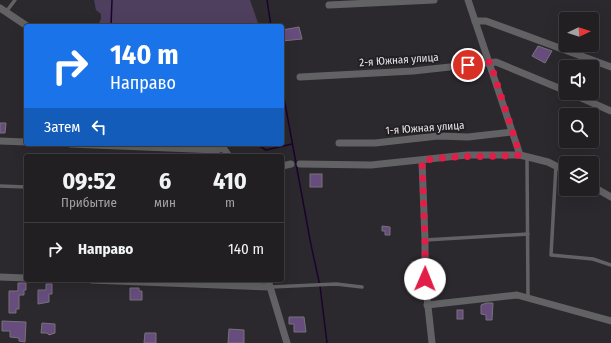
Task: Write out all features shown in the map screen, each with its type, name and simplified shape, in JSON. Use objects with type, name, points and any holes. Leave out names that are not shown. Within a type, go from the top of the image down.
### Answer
[{"type":"street","points":[[329,5],[434,0]]},
{"type":"street","points":[[468,0],[490,62],[512,132],[524,156]]},
{"type":"street","points":[[3,10],[24,24]]},
{"type":"street","points":[[475,21],[486,21],[611,67]]},
{"type":"street","name":"2-я Южная улица","points":[[300,77],[413,71],[496,62],[559,88]]},
{"type":"street","points":[[586,100],[611,111]]},
{"type":"street","name":"1-я Южная улица","points":[[339,143],[375,143],[438,136],[468,137],[512,132]]},
{"type":"street","points":[[0,141],[24,142]]},
{"type":"street","points":[[119,146],[217,150],[220,146],[226,154]]},
{"type":"street","points":[[300,164],[371,165],[422,161],[438,157],[467,155],[524,156],[559,167]]},
{"type":"street","points":[[422,161],[427,305],[432,343]]},
{"type":"street","points":[[284,166],[291,164]]},
{"type":"street","points":[[599,190],[611,197]]},
{"type":"street","points":[[0,276],[24,278]]},
{"type":"street","points":[[210,282],[269,283],[287,343]]},
{"type":"street","points":[[427,305],[517,295],[611,322]]},
{"type":"lane","points":[[3,10],[15,0]]},
{"type":"lane","points":[[524,156],[528,234],[528,297]]},
{"type":"lane","points":[[556,165],[551,254],[593,259],[611,265]]},
{"type":"lane","points":[[0,186],[24,187]]},
{"type":"lane","points":[[425,240],[528,234]]},
{"type":"lane","points":[[269,283],[336,284],[362,287]]},
{"type":"shaded area","points":[[94,0],[250,0],[258,24],[98,24],[101,19],[101,14],[96,10]]},
{"type":"building","points":[[299,27],[302,39],[284,41],[284,30]]},
{"type":"building","points":[[538,46],[552,51],[545,63],[532,56]]},
{"type":"building","points":[[0,123],[6,123],[5,133],[0,133]]},
{"type":"building","points":[[310,174],[322,174],[322,187],[310,187]]},
{"type":"building","points":[[382,226],[390,227],[390,235],[385,235],[385,231],[382,231]]},
{"type":"building","points":[[412,262],[420,262],[420,269],[412,269]]},
{"type":"building","points":[[432,270],[442,270],[442,276],[432,279]]},
{"type":"building","points":[[18,283],[26,283],[26,290],[24,290],[24,295],[19,295],[19,309],[16,309],[16,313],[9,313],[9,291],[18,291]]},
{"type":"building","points":[[46,284],[52,284],[52,294],[49,294],[49,302],[38,304],[38,290],[46,290]]},
{"type":"building","points":[[130,288],[139,288],[139,291],[142,291],[142,300],[130,300]]},
{"type":"building","points":[[493,303],[492,320],[486,320],[486,315],[481,314],[481,305]]},
{"type":"building","points":[[457,310],[463,310],[463,319],[457,319]]},
{"type":"building","points":[[289,317],[304,317],[306,332],[294,332],[294,324],[289,324]]},
{"type":"building","points":[[2,321],[26,322],[25,342],[19,341],[19,338],[10,337],[10,331],[2,331]]},
{"type":"building","points":[[42,323],[55,324],[55,333],[49,335],[47,333],[41,333]]},
{"type":"building","points":[[229,329],[244,330],[244,343],[228,343]]},
{"type":"building","points":[[145,333],[156,333],[156,343],[144,343]]},
{"type":"waterway","points":[[111,24],[112,0]]},
{"type":"waterway","points":[[267,0],[271,24]]},
{"type":"waterway","points":[[284,98],[320,286],[327,343]]},
{"type":"waterway","points":[[284,146],[292,144]]},
{"type":"waterway","points":[[259,146],[266,150],[283,146]]},
{"type":"route","points":[[425,279],[422,161],[438,157],[467,155],[520,155],[490,62],[468,65]]}]
